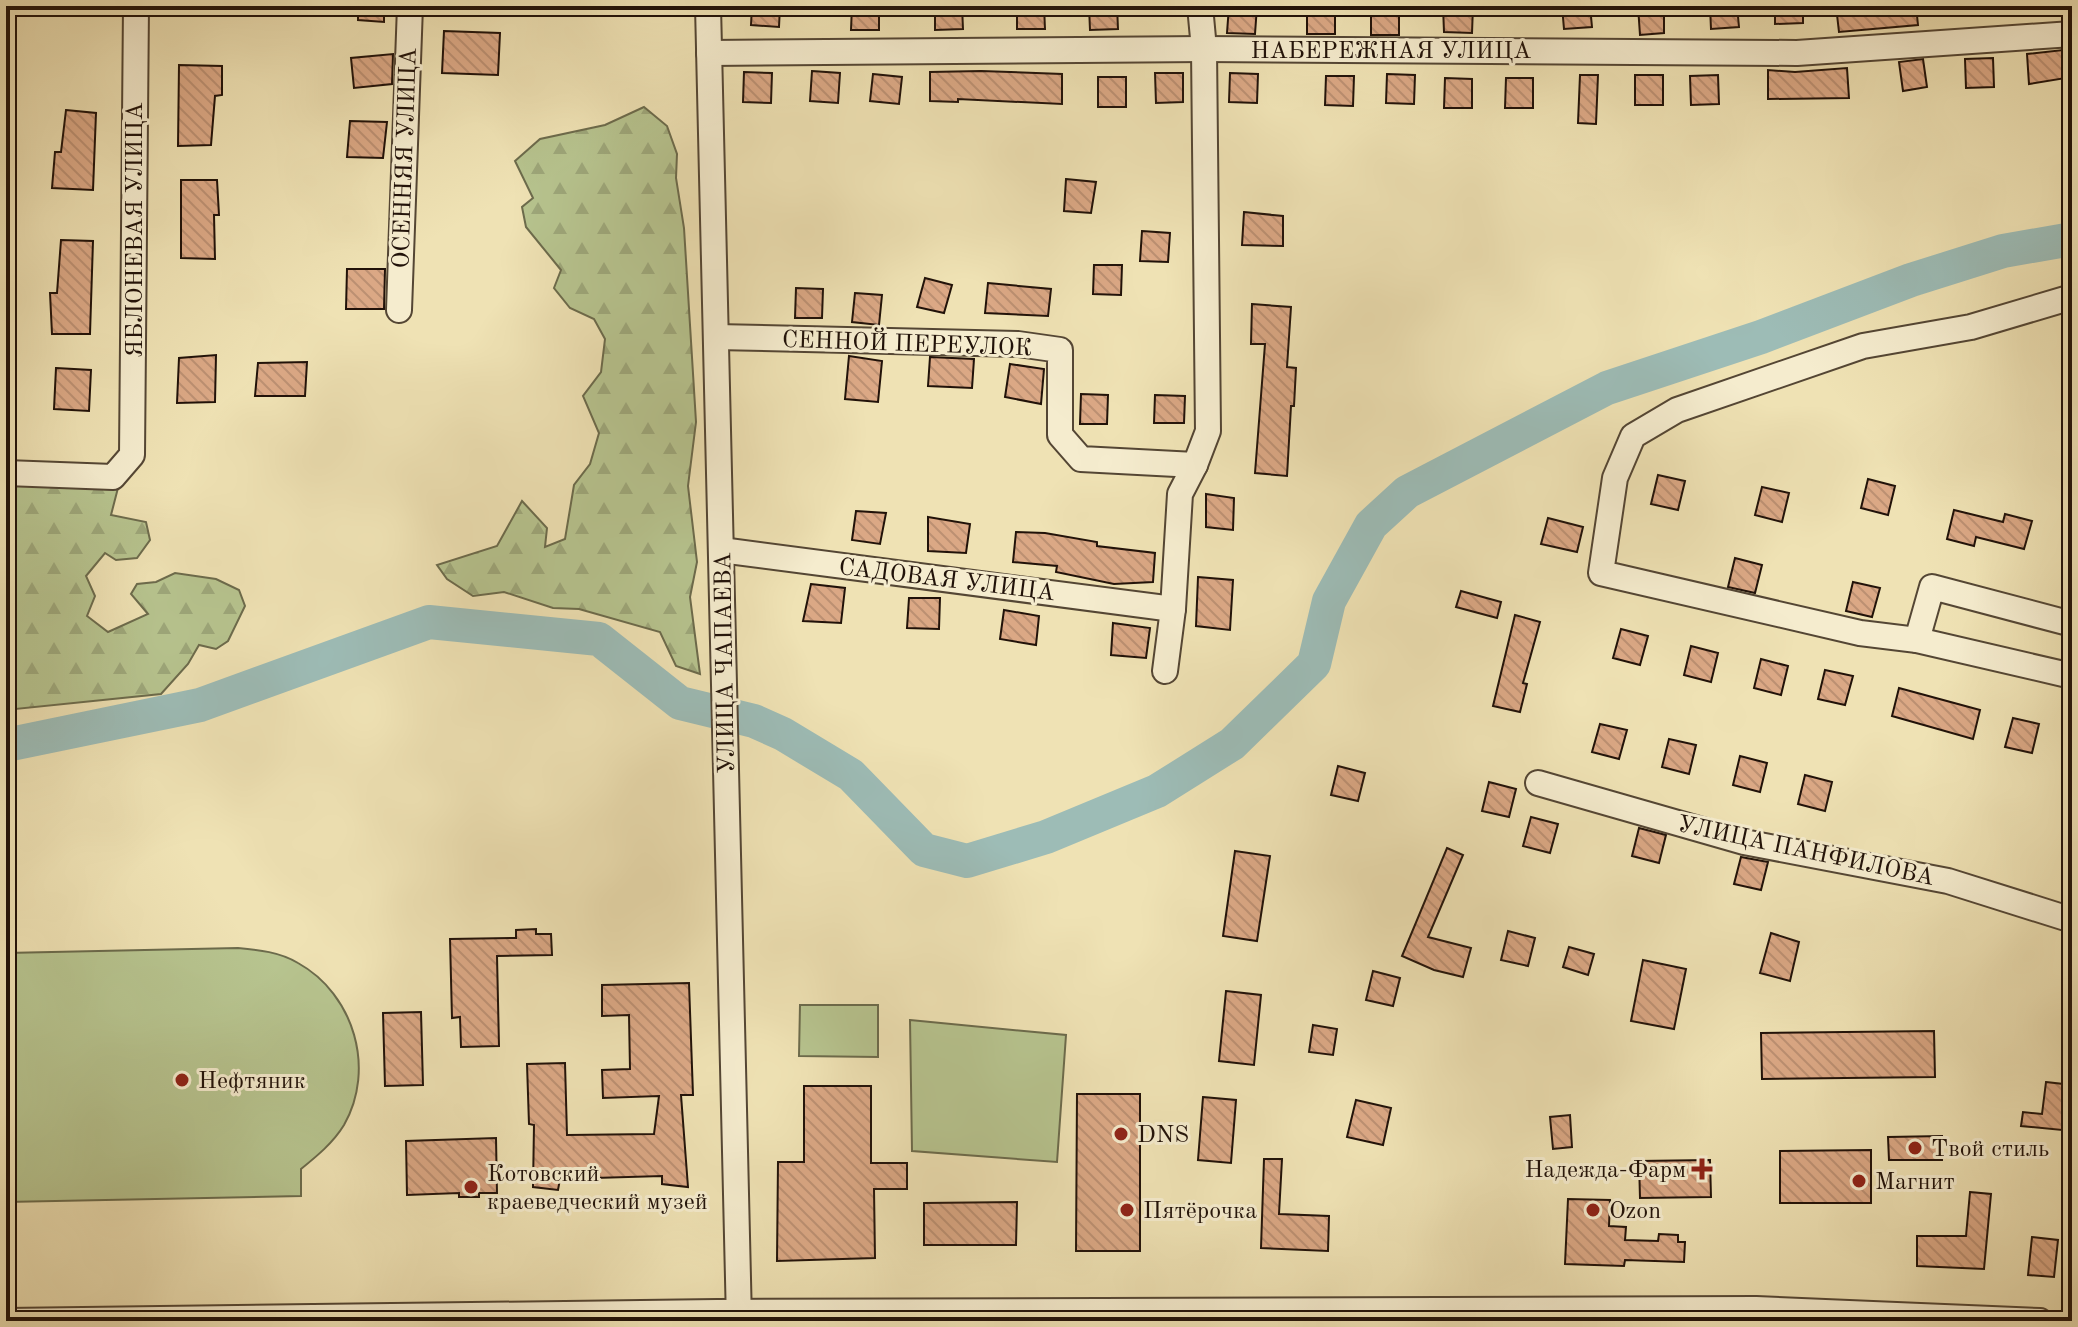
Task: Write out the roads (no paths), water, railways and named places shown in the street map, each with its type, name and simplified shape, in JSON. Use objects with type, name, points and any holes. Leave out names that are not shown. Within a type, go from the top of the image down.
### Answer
[{"type":"street","name":"ЯБЛОНЕВАЯ УЛИЦА","points":[[6,473],[113,477],[132,455],[136,6]]},
{"type":"street","name":"ОСЕННЯЯ УЛИЦА","points":[[399,310],[410,6]]},
{"type":"street","name":"УЛИЦА ЧАПАЕВА","points":[[708,6],[739,1316]]},
{"type":"street","points":[[1165,671],[1173,609],[1180,494],[1208,431],[1204,49],[1200,6]]},
{"type":"street","name":"НАБЕРЕЖНАЯ УЛИЦА","points":[[709,53],[1204,49],[1797,53],[2072,34]]},
{"type":"street","points":[[2072,297],[1971,327],[1863,346],[1666,416],[1633,436],[1615,478],[1601,573],[1860,633],[1917,640],[2072,676]]},
{"type":"street","name":"СЕННОЙ ПЕРЕУЛОК","points":[[716,337],[1018,344],[1060,350],[1060,435],[1081,459],[1195,465]]},
{"type":"street","name":"САДОВАЯ УЛИЦА","points":[[721,550],[1173,609]]},
{"type":"street","points":[[1917,640],[1932,587],[2072,624]]},
{"type":"street","name":"УЛИЦА ПАНФИЛОВА","points":[[1538,783],[1744,842],[1948,881],[2072,920]]},
{"type":"street","points":[[6,1321],[1756,1309],[2040,1321]]},
{"type":"waterway","points":[[6,745],[200,705],[429,622],[599,639],[680,703],[754,721],[783,734],[851,775],[924,850],[967,861],[1046,837],[1157,791],[1232,744],[1314,664],[1329,601],[1371,525],[1407,492],[1607,388],[1761,337],[1911,280],[2003,251],[2072,239]]},
{"type":"place","name":"Нефтяник","points":[[182,1080]]},
{"type":"place","name":"DNS","points":[[1121,1134]]},
{"type":"place","name":"Твой стиль","points":[[1915,1148]]},
{"type":"place","name":"Надежда-Фарм","points":[[1702,1169]]},
{"type":"place","name":"Магнит","points":[[1859,1181]]},
{"type":"place","name":"Котовский краеведческий музей","points":[[471,1187]]},
{"type":"place","name":"Пятёрочка","points":[[1127,1210]]},
{"type":"place","name":"Ozon","points":[[1593,1210]]}]
